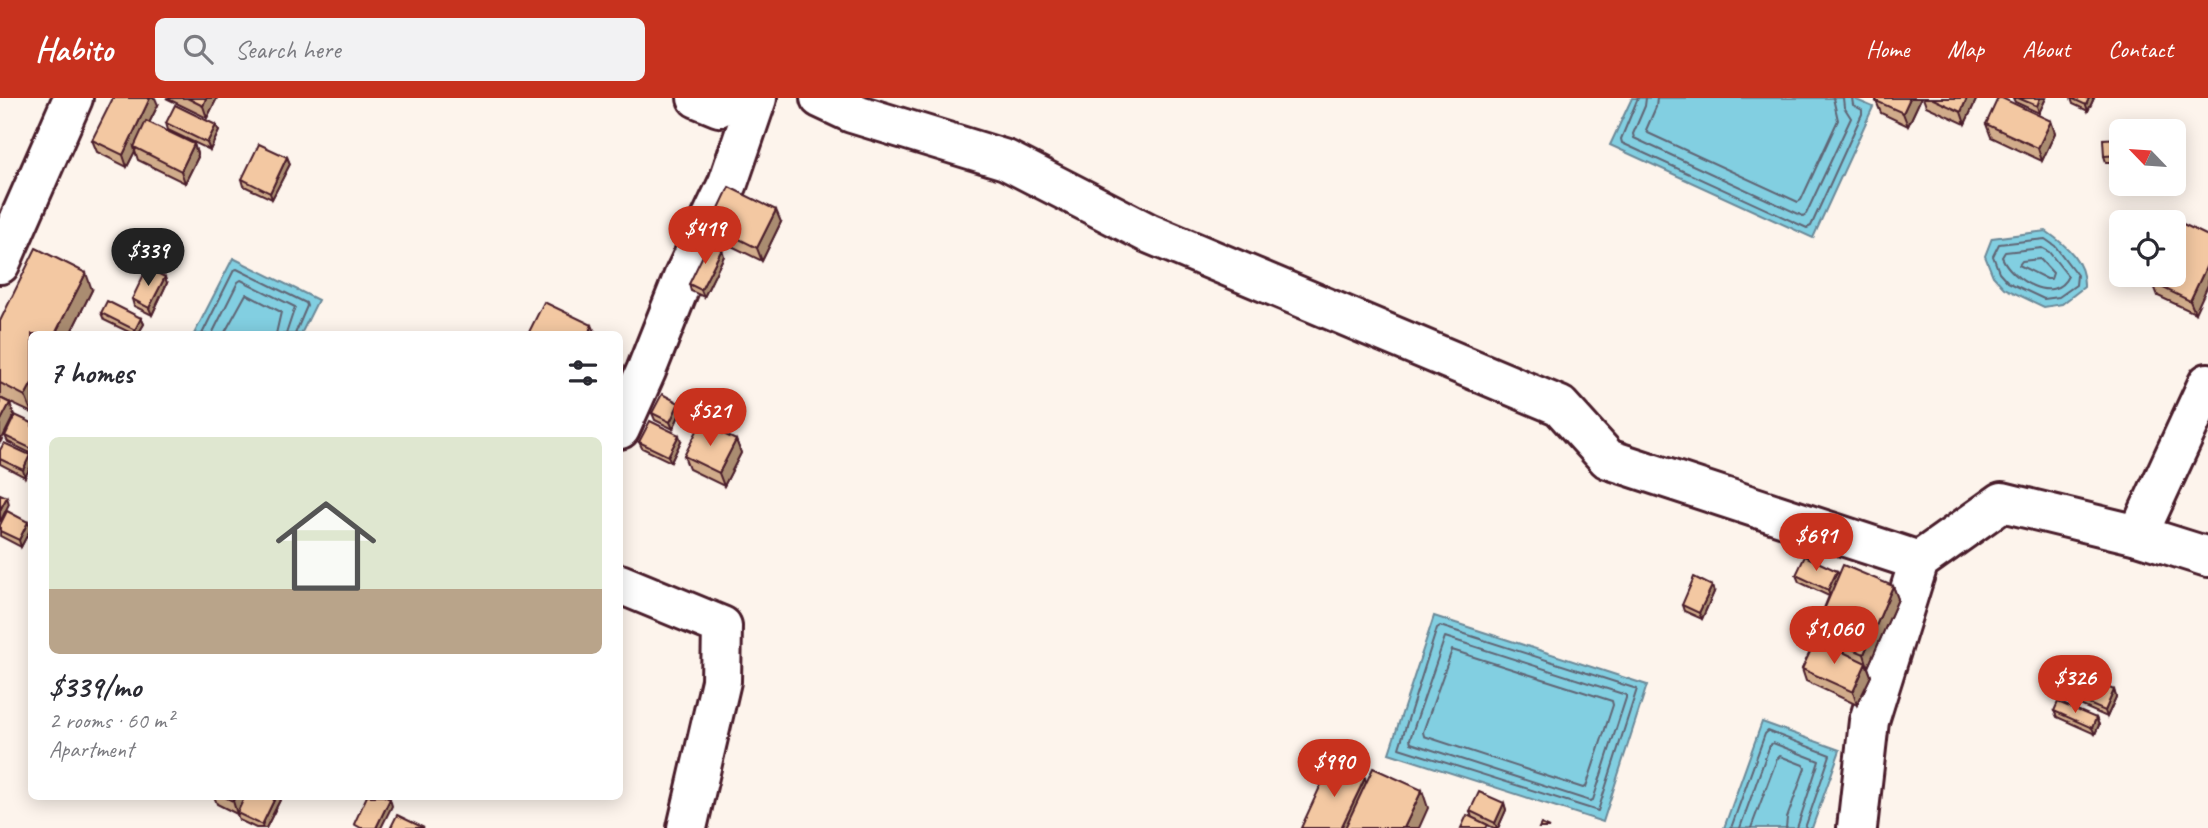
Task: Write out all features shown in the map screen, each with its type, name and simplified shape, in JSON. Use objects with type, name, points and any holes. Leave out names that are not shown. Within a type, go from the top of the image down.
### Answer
[{"type":"street","points":[[0,264],[73,98]]},
{"type":"street","points":[[696,98],[719,107],[732,98]]},
{"type":"street","points":[[623,422],[683,278],[728,183],[757,98]]},
{"type":"street","points":[[820,98],[852,113],[1006,160],[1149,233],[1560,406],[1608,459],[1919,561]]},
{"type":"street","points":[[2138,535],[2208,383]]},
{"type":"street","points":[[1857,828],[1869,721],[1919,561],[2002,502],[2138,535],[2208,557]]},
{"type":"street","points":[[623,585],[722,626],[721,681],[687,828]]},
{"type":"water","points":[[1632,98],[1852,98],[1873,107],[1813,238],[1610,145]]},
{"type":"water","points":[[2046,231],[2061,242],[2078,262],[2084,278],[2084,287],[2062,304],[2044,307],[2004,288],[1993,276],[1985,256],[1992,238]]},
{"type":"water","points":[[233,258],[318,300],[302,331],[196,331]]},
{"type":"water","points":[[1434,616],[1647,685],[1603,822],[1389,753]]},
{"type":"water","points":[[1762,722],[1840,750],[1812,828],[1724,828]]},
{"type":"building","points":[[113,98],[150,98],[123,155],[92,140]]},
{"type":"building","points":[[187,98],[206,98],[203,106]]},
{"type":"building","points":[[1877,98],[1910,98],[1903,113],[1876,101]]},
{"type":"building","points":[[1931,98],[1967,98],[1961,112]]},
{"type":"building","points":[[1998,98],[2051,121],[2038,148],[1986,124]]},
{"type":"building","points":[[2018,98],[2040,98],[2037,106]]},
{"type":"building","points":[[2071,98],[2089,98],[2086,105]]},
{"type":"building","points":[[175,105],[216,125],[207,143],[166,123]]},
{"type":"building","points":[[146,121],[194,144],[181,171],[134,147]]},
{"type":"building","points":[[2103,139],[2109,139],[2109,156],[2104,156]]},
{"type":"building","points":[[259,144],[287,157],[270,193],[242,179]]},
{"type":"building","points":[[729,187],[776,210],[757,248],[711,225]]},
{"type":"building","points":[[2186,225],[2208,236],[2208,263],[2190,301],[2161,287],[2186,287]]},
{"type":"building","points":[[709,243],[722,249],[701,290],[689,284]]},
{"type":"building","points":[[36,248],[86,273],[57,331],[28,331],[28,390],[25,396],[0,383],[0,321]]},
{"type":"building","points":[[147,268],[165,277],[149,308],[132,299]]},
{"type":"building","points":[[107,301],[141,318],[135,330],[101,313]]},
{"type":"building","points":[[544,302],[592,325],[589,331],[530,331]]},
{"type":"building","points":[[662,394],[679,403],[670,422],[652,413]]},
{"type":"building","points":[[0,398],[10,403],[0,422]]},
{"type":"building","points":[[15,415],[28,421],[28,447],[5,436]]},
{"type":"building","points":[[650,421],[679,435],[668,456],[639,442]]},
{"type":"building","points":[[701,423],[736,440],[719,473],[684,456]]},
{"type":"building","points":[[4,443],[28,454],[23,470],[0,459],[0,450]]},
{"type":"building","points":[[0,494],[7,497],[0,510]]},
{"type":"building","points":[[7,511],[28,522],[19,540],[0,531]]},
{"type":"building","points":[[1805,556],[1837,571],[1828,590],[1796,575]]},
{"type":"building","points":[[1843,565],[1893,586],[1864,654],[1814,633]]},
{"type":"building","points":[[1694,577],[1712,586],[1699,613],[1682,605]]},
{"type":"building","points":[[1816,639],[1866,663],[1853,692],[1802,669]]},
{"type":"building","points":[[2070,671],[2114,690],[2105,711],[2061,692]]},
{"type":"building","points":[[2058,702],[2096,718],[2092,728],[2054,711]]},
{"type":"building","points":[[1331,763],[1365,778],[1341,828],[1301,828]]},
{"type":"building","points":[[1373,768],[1422,790],[1404,828],[1345,828]]},
{"type":"building","points":[[1479,792],[1504,803],[1495,823],[1470,811]]},
{"type":"building","points":[[243,800],[274,800],[262,825],[237,813]]},
{"type":"building","points":[[365,800],[390,800],[376,828],[361,828],[354,824]]},
{"type":"building","points":[[397,815],[424,828],[392,828]]},
{"type":"building","points":[[1467,815],[1488,825],[1486,828],[1461,828]]}]
